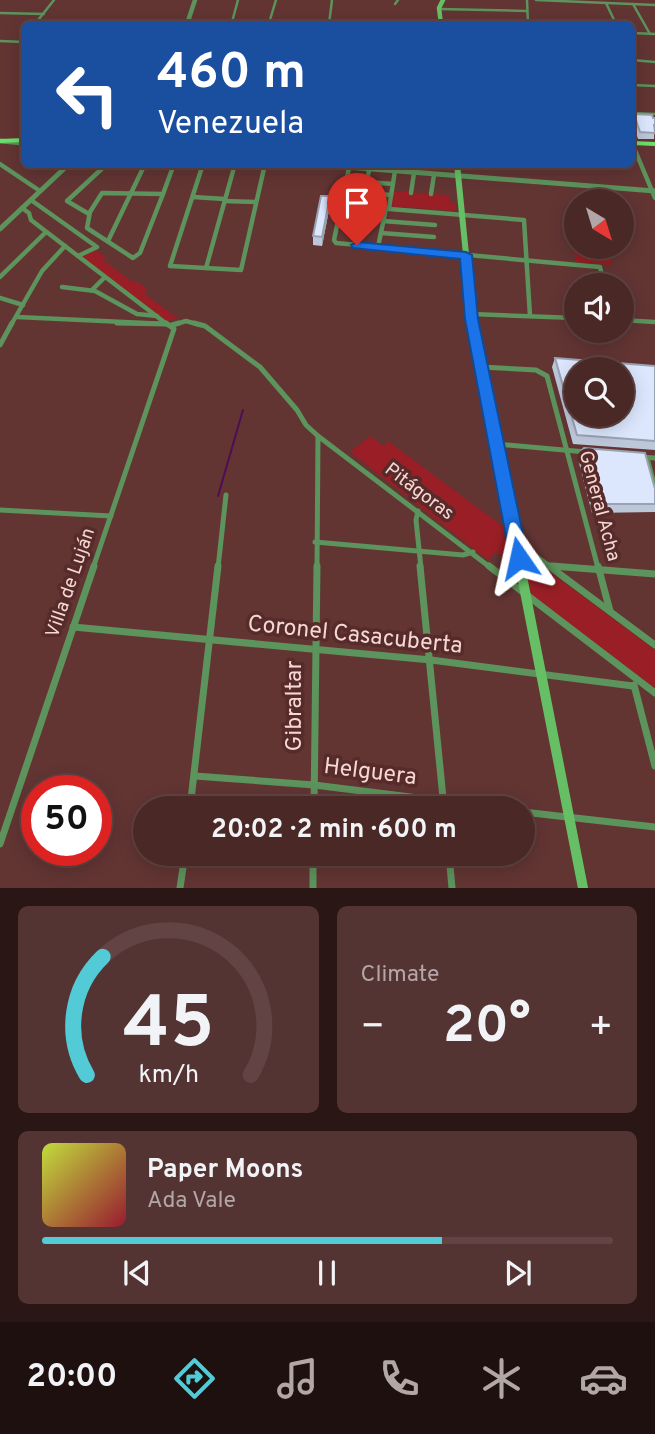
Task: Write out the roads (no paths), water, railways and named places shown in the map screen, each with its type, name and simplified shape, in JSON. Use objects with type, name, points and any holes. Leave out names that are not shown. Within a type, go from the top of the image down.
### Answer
[{"type":"main road","points":[[441,21],[439,9],[443,0]]},
{"type":"main road","points":[[0,141],[21,141]]},
{"type":"main road","points":[[635,143],[655,144]]},
{"type":"main road","points":[[457,168],[471,314],[583,888]]},
{"type":"street","points":[[38,21],[54,0]]},
{"type":"street","points":[[188,21],[195,0]]},
{"type":"street","points":[[232,21],[238,0]]},
{"type":"street","points":[[270,21],[276,0]]},
{"type":"street","points":[[329,21],[332,0]]},
{"type":"street","points":[[527,0],[528,21]]},
{"type":"street","points":[[536,0],[655,5]]},
{"type":"street","points":[[605,1],[615,21]]},
{"type":"street","points":[[633,4],[650,34]]},
{"type":"street","points":[[439,9],[527,12]]},
{"type":"street","points":[[0,12],[44,14]]},
{"type":"street","points":[[635,33],[655,34]]},
{"type":"street","points":[[0,41],[21,41]]},
{"type":"street","points":[[635,60],[655,62]]},
{"type":"street","points":[[635,85],[655,86]]},
{"type":"street","points":[[635,113],[655,114]]},
{"type":"street","points":[[635,150],[655,198]]},
{"type":"street","points":[[0,164],[40,191]]},
{"type":"street","points":[[0,229],[65,168]]},
{"type":"street","points":[[89,214],[67,201],[103,168]]},
{"type":"street","points":[[108,241],[143,168]]},
{"type":"street","points":[[163,194],[102,193],[89,214],[87,226],[121,251],[139,254],[163,194],[173,168]]},
{"type":"street","points":[[202,168],[170,266],[241,270],[264,168]]},
{"type":"street","points":[[206,268],[234,168]]},
{"type":"street","points":[[601,273],[600,267],[335,242],[349,168],[654,191]]},
{"type":"street","points":[[357,245],[369,170]]},
{"type":"street","points":[[378,247],[395,172]]},
{"type":"street","points":[[411,193],[414,173]]},
{"type":"street","points":[[431,194],[434,174]]},
{"type":"street","points":[[645,175],[655,176]]},
{"type":"street","points":[[367,182],[393,184]]},
{"type":"street","points":[[364,193],[391,195]]},
{"type":"street","points":[[193,197],[256,202]]},
{"type":"street","points":[[31,200],[97,247],[78,256]]},
{"type":"street","points":[[340,205],[524,220],[530,316]]},
{"type":"street","points":[[22,208],[46,232],[171,327]]},
{"type":"street","points":[[383,221],[435,225]]},
{"type":"street","points":[[0,277],[46,232]]},
{"type":"street","points":[[381,233],[434,237]]},
{"type":"street","points":[[1,343],[42,271],[65,246]]},
{"type":"street","points":[[92,290],[105,277]]},
{"type":"street","points":[[62,288],[92,290],[137,314],[157,316]]},
{"type":"street","points":[[0,298],[23,305]]},
{"type":"street","points":[[471,314],[564,317]]},
{"type":"street","name":"Pitágoras","points":[[17,317],[171,327],[181,321],[197,322],[269,375],[306,425],[318,436],[473,552],[636,683],[655,693]]},
{"type":"street","points":[[634,321],[655,322]]},
{"type":"street","name":"Villa de Luján","points":[[0,844],[111,516],[171,327]]},
{"type":"street","name":"General Acha","points":[[481,368],[541,371],[547,376],[610,611]]},
{"type":"street","name":"Gibraltar","points":[[314,796],[318,436]]},
{"type":"street","points":[[496,444],[594,453]]},
{"type":"street","points":[[634,456],[655,458]]},
{"type":"street","points":[[647,457],[655,488]]},
{"type":"street","points":[[192,796],[226,495]]},
{"type":"street","points":[[0,510],[111,516]]},
{"type":"street","points":[[418,511],[416,520],[443,796]]},
{"type":"street","points":[[515,540],[655,645]]},
{"type":"street","points":[[315,542],[463,555],[473,552]]},
{"type":"street","points":[[519,558],[549,566],[655,575]]},
{"type":"street","name":"Coronel Casacuberta","points":[[73,627],[315,648],[636,683]]},
{"type":"street","points":[[636,683],[655,766]]},
{"type":"street","name":"Helguera","points":[[195,775],[314,785],[386,796]]},
{"type":"street","points":[[535,814],[655,827]]},
{"type":"street","points":[[180,888],[183,866]]},
{"type":"street","points":[[313,866],[313,888]]},
{"type":"street","points":[[450,866],[452,888]]},
{"type":"waterway","points":[[218,496],[243,410]]}]
